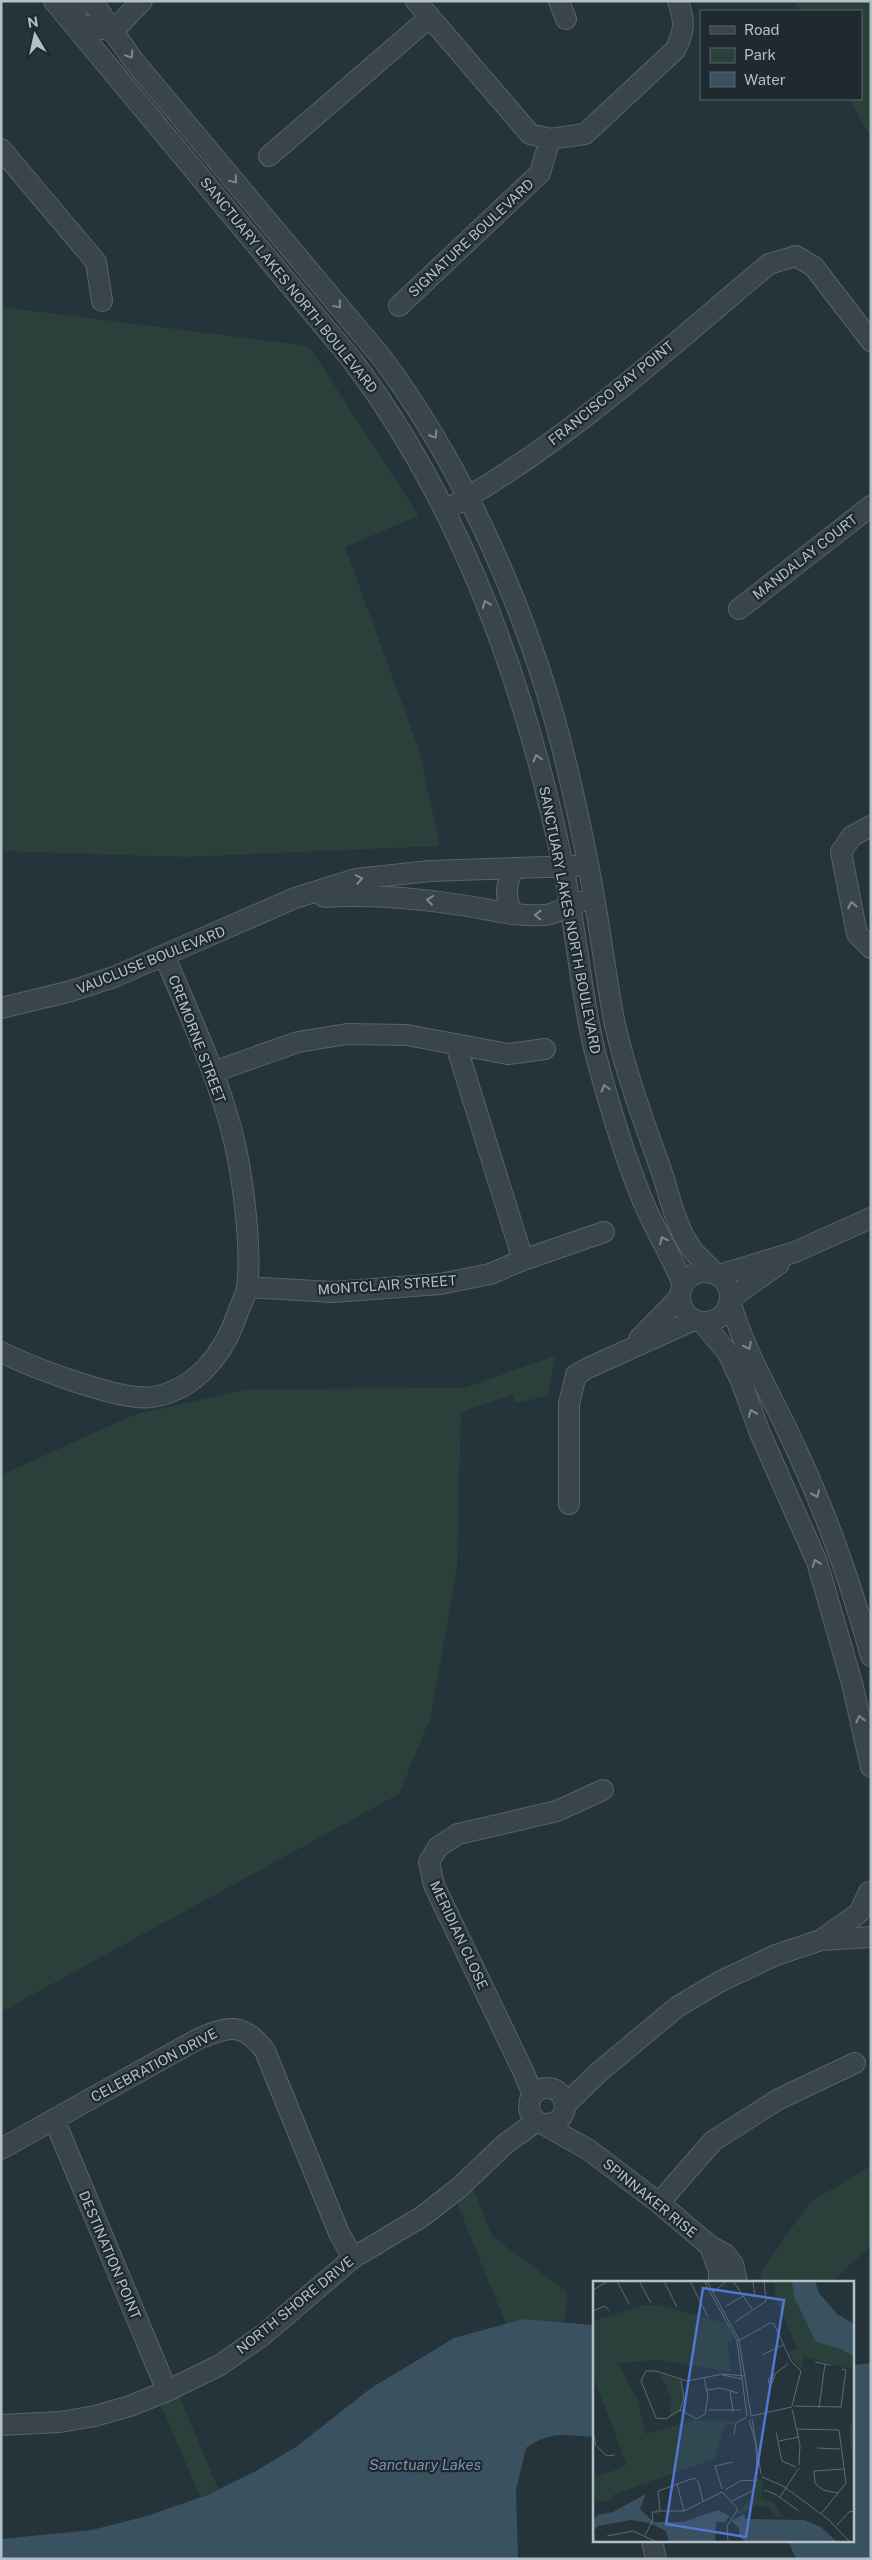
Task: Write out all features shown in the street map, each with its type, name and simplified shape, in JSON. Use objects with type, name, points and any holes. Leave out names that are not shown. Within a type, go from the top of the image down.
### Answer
[{"type":"street","name":"SANCTUARY LAKES NORTH BOULEVARD","points":[[54,1],[378,393],[446,509],[482,593],[518,692],[547,792],[563,868],[581,987],[610,1102],[642,1199],[681,1290]]},
{"type":"street","points":[[78,1],[74,23],[113,31],[142,1]]},
{"type":"street","name":"SANCTUARY LAKES NORTH BOULEVARD","points":[[92,1],[133,60],[382,358],[424,419],[468,497],[505,581],[548,698],[571,788],[587,864],[616,1027],[650,1141],[683,1234],[696,1254],[718,1275]]},
{"type":"street","points":[[416,1],[530,134],[550,139],[585,134],[675,50],[683,35],[685,19],[678,1]]},
{"type":"street","points":[[269,156],[430,17]]},
{"type":"street","name":"SIGNATURE BOULEVARD","points":[[398,306],[540,173],[550,139]]},
{"type":"street","points":[[1,150],[96,262],[102,301]]},
{"type":"street","name":"FRANCISCO BAY POINT","points":[[446,509],[500,478],[574,425],[769,264],[796,256],[814,267],[871,341]]},
{"type":"street","name":"MANDALAY COURT","points":[[739,609],[871,506]]},
{"type":"street","points":[[871,826],[852,836],[841,852],[857,934],[871,948]]},
{"type":"street","name":"VAUCLUSE BOULEVARD","points":[[1,1008],[71,991],[165,957],[295,898],[356,879],[430,871],[563,868],[587,864]]},
{"type":"street","points":[[512,914],[506,900],[507,882],[514,868]]},
{"type":"street","name":"VAUCLUSE BOULEVARD","points":[[295,898],[361,895],[407,897],[512,914],[553,914],[569,904],[594,900]]},
{"type":"street","name":"CREMORNE STREET","points":[[1,1352],[114,1394],[152,1397],[187,1385],[212,1363],[231,1334],[247,1287],[247,1227],[234,1141],[213,1072],[165,957]]},
{"type":"street","points":[[213,1072],[298,1042],[347,1034],[407,1035],[508,1054],[545,1049]]},
{"type":"street","points":[[456,1045],[523,1260]]},
{"type":"street","points":[[718,1275],[795,1252],[871,1218]]},
{"type":"street","name":"MONTCLAIR STREET","points":[[247,1287],[333,1292],[440,1284],[490,1274],[523,1260],[604,1232]]},
{"type":"street","points":[[569,1504],[569,1404],[576,1375],[630,1348],[698,1321],[717,1319],[728,1308],[730,1299],[795,1252]]},
{"type":"street","points":[[630,1348],[694,1274],[709,1272],[718,1275],[726,1281],[738,1328],[799,1454],[827,1519],[871,1656]]},
{"type":"street","points":[[681,1290],[684,1310],[698,1321],[728,1353],[742,1381],[760,1433],[817,1562],[852,1683],[871,1767]]},
{"type":"street","name":"MERIDIAN CLOSE","points":[[540,2093],[524,2073],[434,1885],[429,1862],[438,1847],[458,1834],[557,1811],[603,1790]]},
{"type":"street","points":[[870,1890],[868,1904],[871,1915]]},
{"type":"street","points":[[821,1940],[860,1913],[870,1890]]},
{"type":"street","points":[[599,2072],[540,2093],[530,2112],[540,2123],[554,2123],[565,2108],[599,2072],[677,2007],[719,1982],[776,1955],[821,1940],[871,1937]]},
{"type":"street","name":"CELEBRATION DRIVE","points":[[1,2149],[196,2040],[220,2029],[239,2029],[255,2038],[265,2051],[340,2233],[353,2258]]},
{"type":"street","points":[[659,2203],[713,2141],[778,2099],[855,2063]]},
{"type":"street","points":[[540,2093],[561,2094],[565,2108]]},
{"type":"street","name":"NORTH SHORE DRIVE","points":[[1,2425],[60,2422],[95,2416],[130,2406],[167,2391],[220,2365],[263,2335],[353,2258],[430,2210],[460,2188],[505,2144],[540,2093]]},
{"type":"street","name":"SPINNAKER RISE","points":[[565,2108],[589,2150]]},
{"type":"street","name":"DESTINATION POINT","points":[[54,2119],[167,2391]]},
{"type":"street","name":"SPINNAKER RISE","points":[[540,2123],[589,2150],[659,2203],[710,2246],[725,2254],[733,2264],[737,2281]]},
{"type":"street","name":"NORTH SHORE DRIVE","points":[[505,2144],[540,2123]]},
{"type":"street","name":"SPINNAKER RISE","points":[[710,2246],[719,2271],[719,2281]]},
{"type":"street","points":[[652,2542],[656,2559]]},
{"type":"green space","points":[[794,1],[871,1],[871,138],[850,100],[862,100],[862,10],[799,10]]},
{"type":"green space","points":[[1,307],[309,346],[419,516],[345,547],[420,753],[440,846],[185,857],[1,851]]},
{"type":"green space","points":[[555,1356],[548,1396],[515,1403],[512,1395],[461,1412],[457,1567],[431,1716],[399,1794],[1,2012],[1,1475],[133,1415],[248,1389],[463,1388]]},
{"type":"green space","points":[[871,2166],[871,2246],[832,2281],[760,2281],[761,2272],[809,2203]]},
{"type":"green space","points":[[473,2188],[492,2236],[567,2292],[565,2322],[524,2319],[506,2324],[456,2201]]},
{"type":"green space","points":[[179,2395],[218,2489],[200,2497],[160,2403]]},
{"type":"water","name":"Sanctuary Lakes","points":[[524,2319],[593,2325],[593,2437],[559,2435],[543,2439],[526,2448],[516,2490],[518,2559],[1,2559],[1,2539],[92,2530],[147,2516],[207,2495],[254,2472],[296,2447],[371,2388],[454,2338]]},
{"type":"water","points":[[871,2363],[871,2559],[796,2559],[788,2542],[854,2542],[854,2365]]}]
